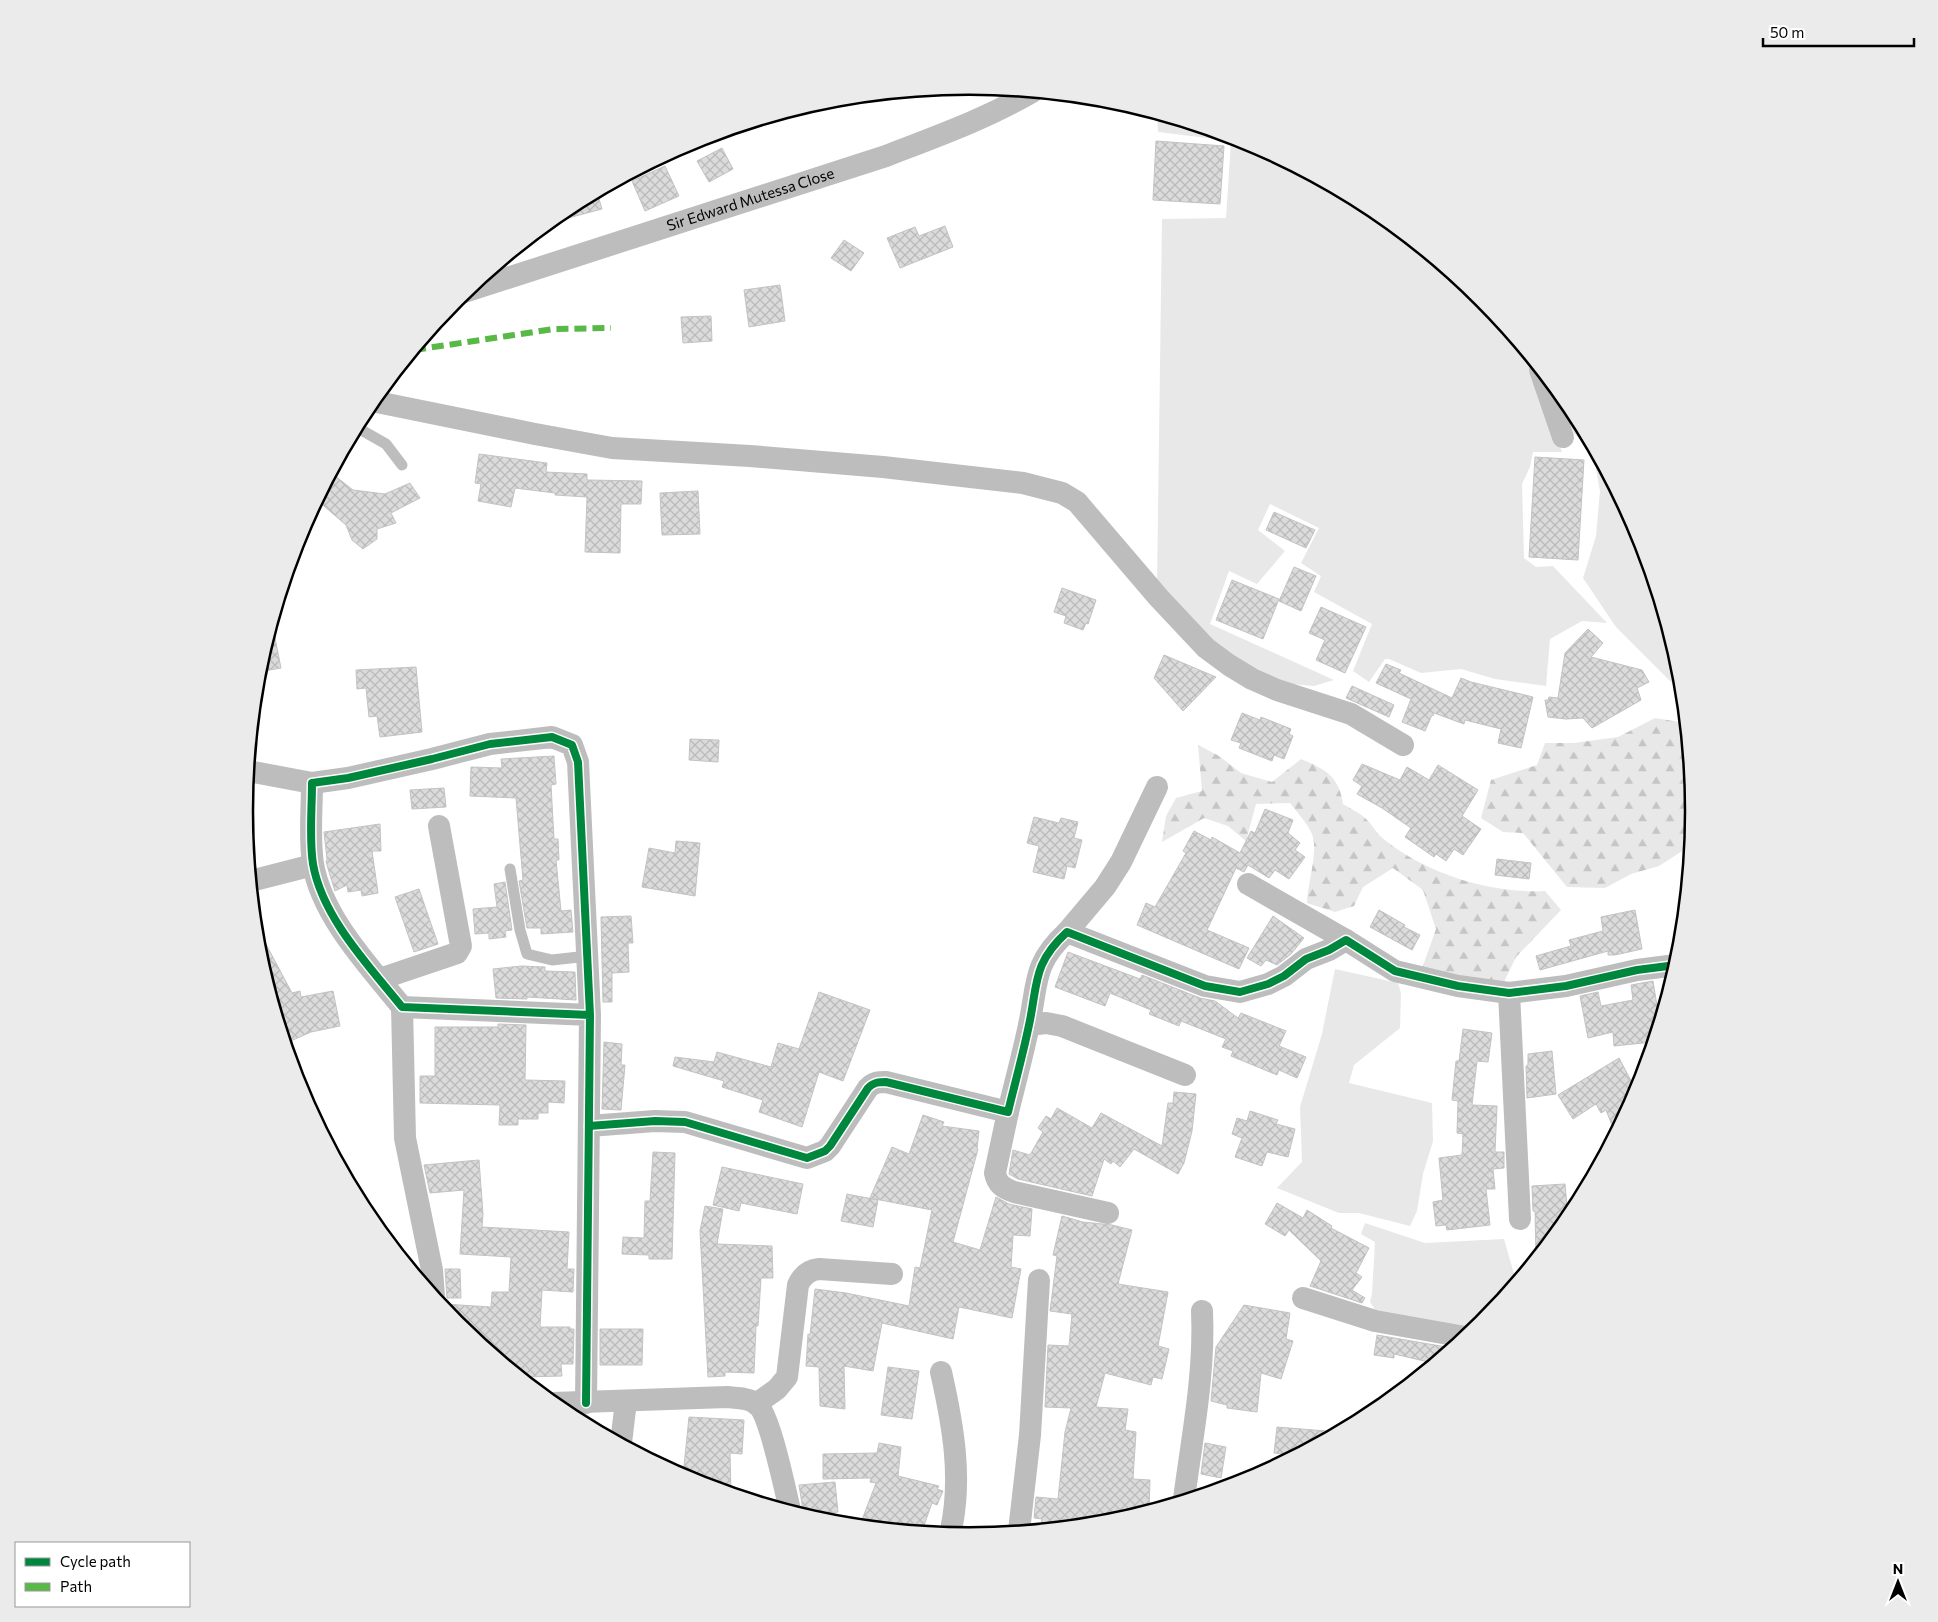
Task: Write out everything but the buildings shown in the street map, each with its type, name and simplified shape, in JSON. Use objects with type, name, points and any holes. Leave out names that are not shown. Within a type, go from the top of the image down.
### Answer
[{"type":"street","name":"Sir Edward Mutessa Close","points":[[483,286],[886,156],[960,127],[1022,98]]},
{"type":"street","points":[[1546,388],[1563,437]]},
{"type":"street","points":[[381,403],[612,448],[750,456],[883,467],[1023,483],[1062,493],[1077,502],[1159,598],[1206,648],[1229,665],[1252,679],[1277,690],[1351,714],[1403,745]]},
{"type":"street","points":[[255,772],[312,783],[348,778],[490,744],[552,737],[572,745],[578,762],[590,1015],[586,1402]]},
{"type":"street","points":[[312,783],[311,840],[313,866],[323,896],[338,924],[402,1007],[404,1138],[432,1270],[433,1285]]},
{"type":"street","points":[[1108,1213],[1014,1192],[1001,1186],[995,1173],[1029,1025],[1039,970],[1048,950],[1067,932],[1105,887],[1122,862],[1157,787]]},
{"type":"street","points":[[380,979],[457,953],[461,946],[439,826]]},
{"type":"street","points":[[257,880],[313,866]]},
{"type":"street","points":[[1248,884],[1346,940],[1395,971],[1458,986],[1509,993],[1566,986],[1637,970],[1668,966]]},
{"type":"street","points":[[1067,932],[1205,986],[1240,992],[1268,984],[1284,976],[1306,959],[1329,950],[1346,940]]},
{"type":"street","points":[[1509,993],[1520,1219]]},
{"type":"street","points":[[402,1007],[590,1015]]},
{"type":"street","points":[[1029,1025],[1046,1023],[1062,1026],[1185,1075]]},
{"type":"street","points":[[589,1126],[655,1121],[685,1122],[807,1158],[825,1151],[830,1146],[868,1088],[878,1082],[886,1082],[1008,1112]]},
{"type":"street","points":[[756,1404],[777,1389],[787,1377],[798,1285],[801,1278],[812,1269],[892,1274]]},
{"type":"street","points":[[1019,1525],[1030,1434],[1039,1280]]},
{"type":"street","points":[[1303,1298],[1375,1321],[1456,1335]]},
{"type":"street","points":[[1185,1493],[1202,1369],[1202,1312]]},
{"type":"street","points":[[941,1372],[953,1425],[956,1459],[956,1500],[951,1526]]},
{"type":"street","points":[[566,1403],[727,1396],[756,1404],[766,1418],[788,1504]]},
{"type":"street","points":[[621,1436],[626,1401]]},
{"type":"lane","points":[[363,431],[386,444],[402,464]]},
{"type":"lane","points":[[510,869],[520,930],[528,954],[552,960],[588,956]]},
{"type":"green space","points":[[1157,120],[1214,139],[1158,132]]},
{"type":"green space","points":[[1231,145],[1286,169],[1327,191],[1405,243],[1475,305],[1534,371],[1562,452],[1533,452],[1530,467],[1522,484],[1524,558],[1536,567],[1553,566],[1607,623],[1582,621],[1550,639],[1546,686],[1495,679],[1461,669],[1421,673],[1389,659],[1385,659],[1369,682],[1353,671],[1372,624],[1314,592],[1321,576],[1301,563],[1319,528],[1270,504],[1258,530],[1285,551],[1257,584],[1229,571],[1210,624],[1334,680],[1314,686],[1281,683],[1223,651],[1157,585],[1162,219],[1226,218]]},
{"type":"green space","points":[[1570,422],[1580,438],[1574,434]]},
{"type":"green space","points":[[1595,465],[1611,494],[1647,581],[1661,626],[1673,684],[1616,627],[1583,578],[1596,536],[1600,491]]},
{"type":"green space","points":[[1655,718],[1679,722],[1685,811],[1683,850],[1659,866],[1631,874],[1605,888],[1567,887],[1523,833],[1503,832],[1481,818],[1491,780],[1537,765],[1545,743],[1574,743],[1618,737]]},
{"type":"green space","points":[[1198,745],[1219,756],[1241,773],[1272,782],[1301,759],[1310,763],[1330,775],[1338,787],[1343,804],[1366,818],[1380,836],[1416,861],[1458,879],[1480,885],[1502,889],[1545,891],[1561,910],[1516,957],[1503,984],[1419,977],[1436,929],[1423,890],[1393,868],[1363,887],[1354,906],[1335,912],[1307,903],[1314,857],[1313,839],[1307,825],[1290,803],[1256,804],[1246,841],[1228,826],[1204,818],[1162,842],[1166,816],[1176,798],[1202,791]]},
{"type":"green space","points":[[1335,969],[1398,983],[1401,993],[1400,1028],[1354,1065],[1349,1083],[1432,1103],[1433,1141],[1423,1174],[1417,1211],[1410,1226],[1359,1213],[1339,1213],[1277,1188],[1302,1162],[1300,1107],[1322,1034]]},
{"type":"green space","points":[[1365,1223],[1425,1243],[1504,1239],[1514,1274],[1464,1327],[1376,1311],[1370,1302],[1375,1242],[1361,1234]]},
{"type":"marked path","points":[[423,349],[554,329],[611,328]]},
{"type":"cycle path","points":[[586,1403],[590,1015],[578,762],[572,745],[552,737],[490,744],[348,778],[312,783],[311,844],[318,884],[336,922],[348,940],[402,1007],[590,1015]]},
{"type":"cycle path","points":[[589,1126],[655,1121],[685,1122],[807,1158],[825,1151],[830,1146],[868,1088],[877,1083],[886,1082],[1008,1112],[1027,1036],[1038,975],[1048,954],[1067,932],[1205,986],[1240,992],[1268,984],[1284,976],[1306,959],[1329,950],[1346,940],[1395,971],[1458,986],[1509,993],[1566,986],[1637,970],[1668,966]]}]
